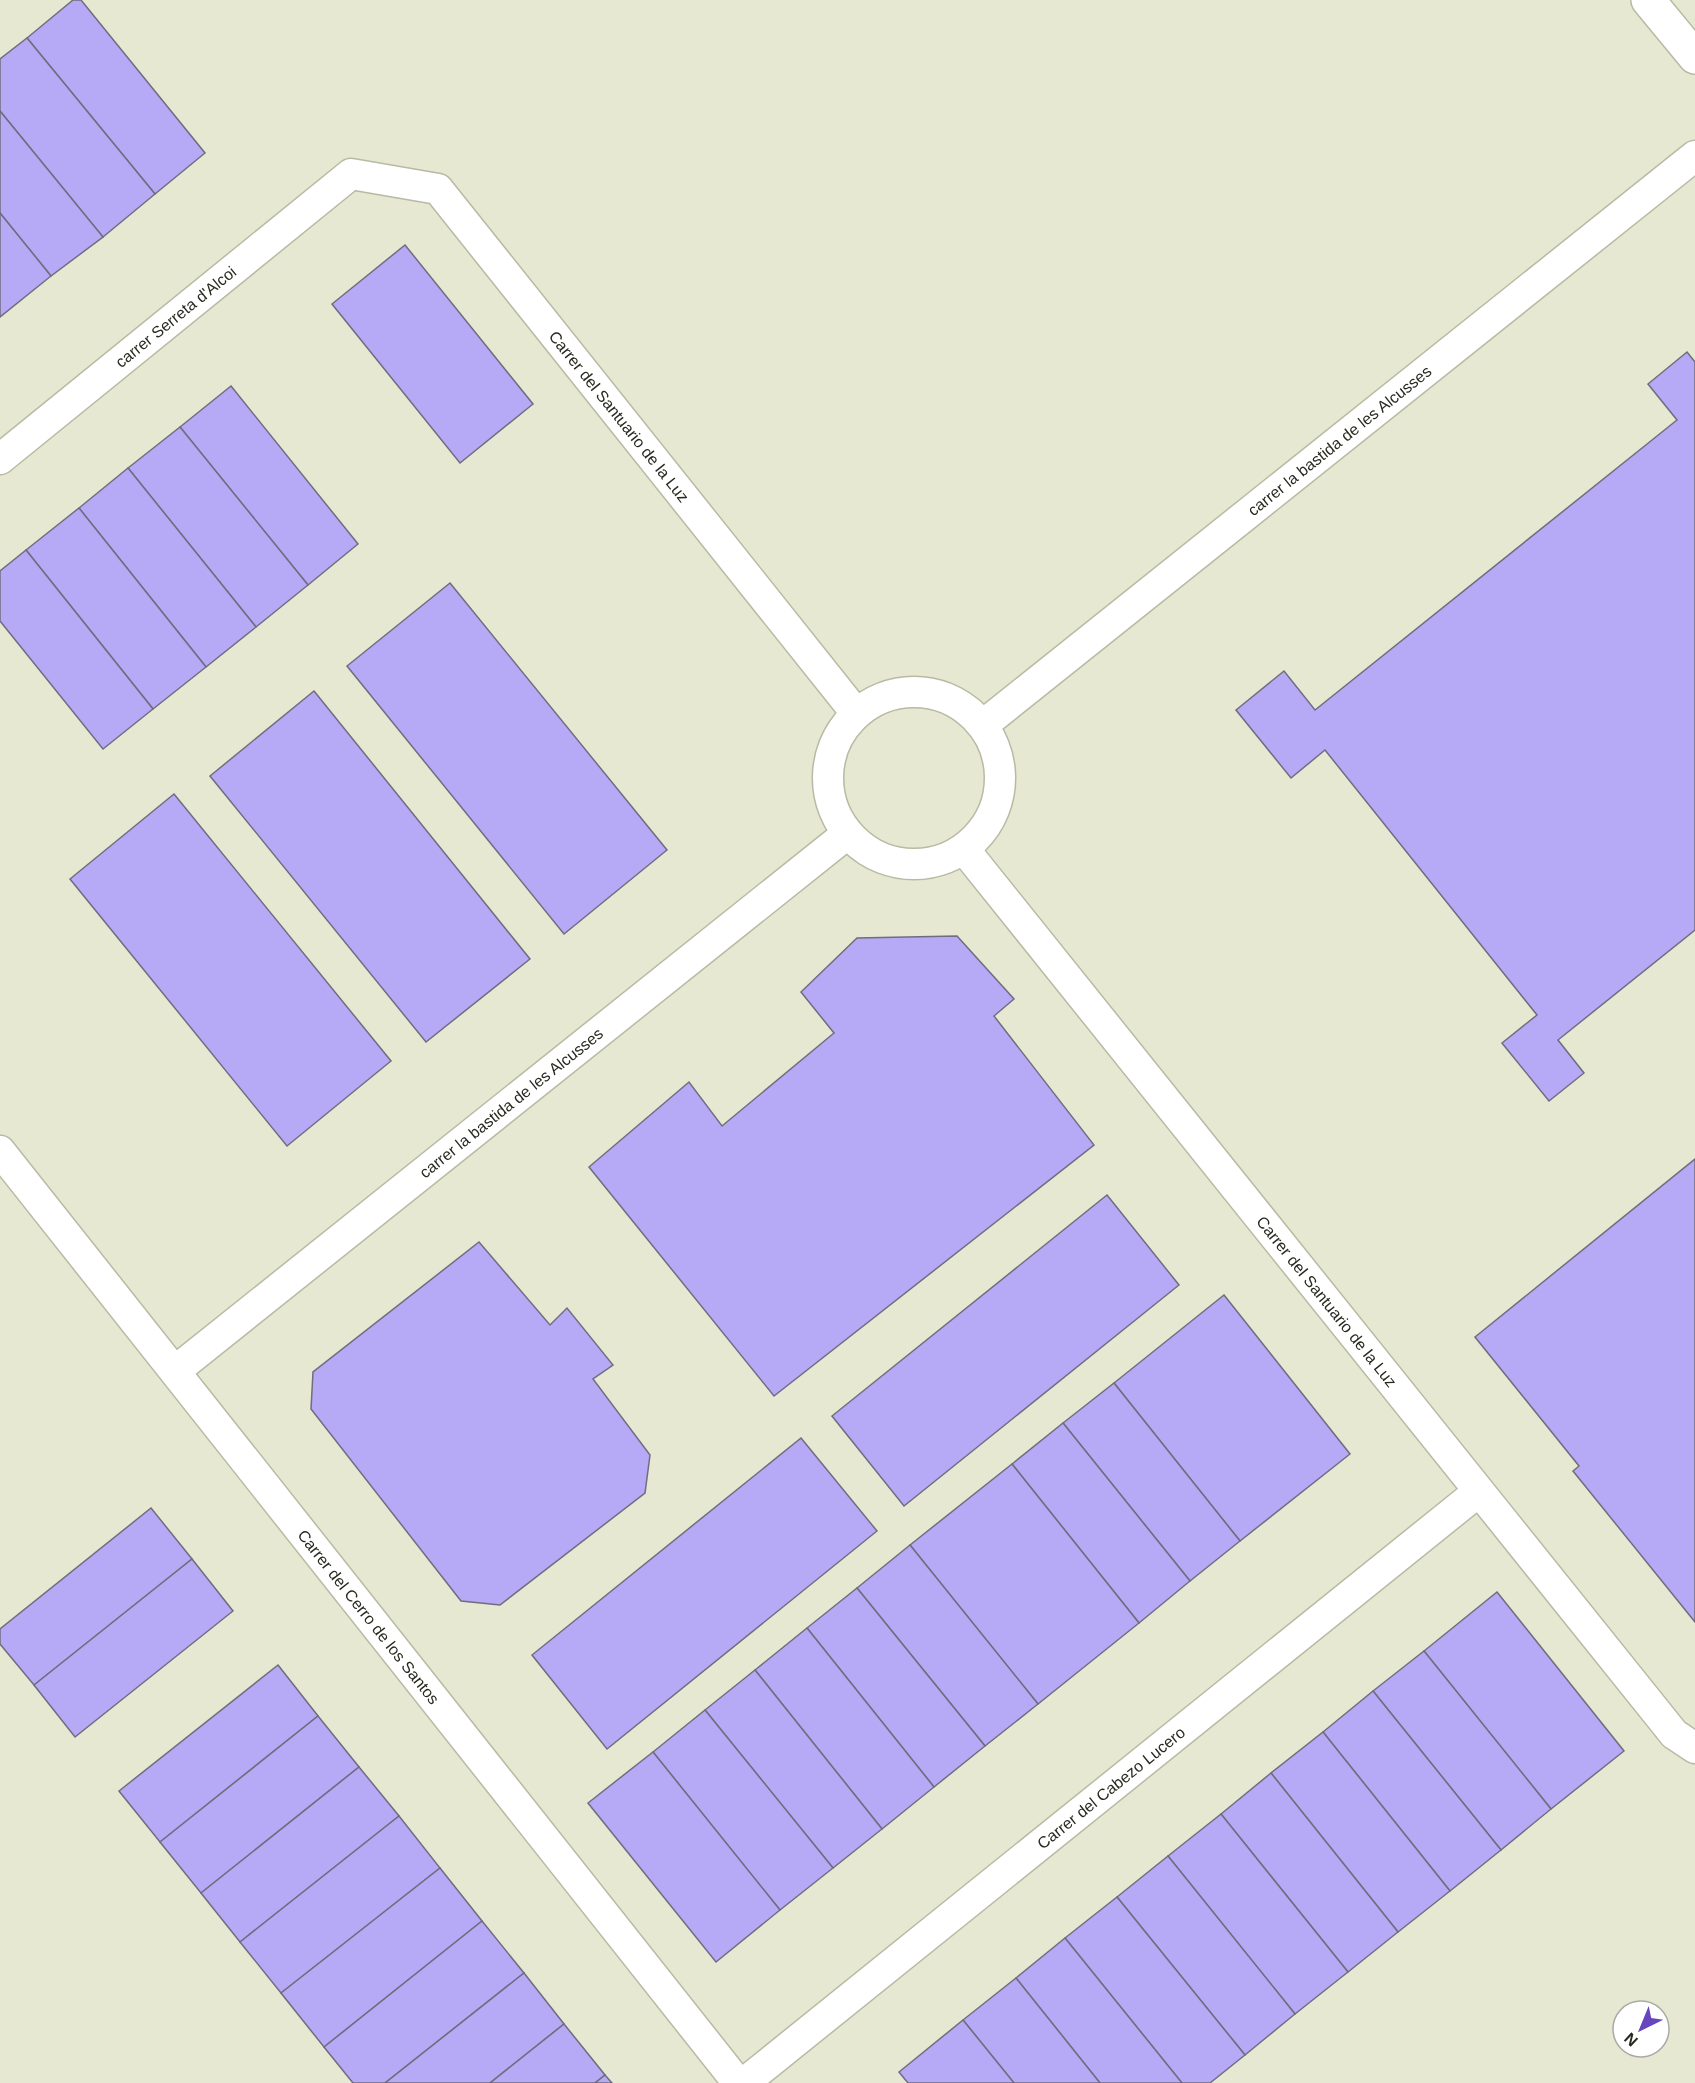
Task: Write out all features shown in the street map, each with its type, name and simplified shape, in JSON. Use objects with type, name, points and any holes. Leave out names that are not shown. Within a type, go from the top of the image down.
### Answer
[{"type":"street","points":[[1648,0],[1695,57]]},
{"type":"street","name":"carrer la bastida de les Alcusses","points":[[983,725],[1695,156]]},
{"type":"street","name":"carrer Serreta d'Alcoi","points":[[0,459],[351,174]]},
{"type":"street","name":"Carrer del Santuario de la Luz","points":[[351,174],[438,189],[856,713]]},
{"type":"street","points":[[922,692],[953,701],[983,725],[996,752],[1001,781],[991,818],[964,849],[947,859],[922,865],[879,858],[847,834],[832,806],[827,775],[836,739],[856,713],[886,696],[922,692]]},
{"type":"street","name":"carrer la bastida de les Alcusses","points":[[175,1371],[847,834]]},
{"type":"street","name":"Carrer del Santuario de la Luz","points":[[964,849],[1674,1734],[1695,1748]]},
{"type":"street","name":"Carrer del Cerro de los Santos","points":[[0,1151],[738,2083]]},
{"type":"street","name":"Carrer del Cabezo Lucero","points":[[744,2083],[1478,1492]]},
{"type":"building","points":[[73,0],[81,0],[205,153],[155,194],[27,38]]},
{"type":"building","points":[[27,38],[155,194],[103,237],[0,111],[0,59]]},
{"type":"building","points":[[0,111],[103,237],[51,276],[0,213]]},
{"type":"building","points":[[0,213],[51,276],[0,317]]},
{"type":"building","points":[[405,245],[533,404],[460,463],[332,304]]},
{"type":"building","points":[[1687,352],[1695,362],[1695,930],[1558,1040],[1584,1073],[1549,1101],[1502,1043],[1537,1015],[1325,750],[1291,778],[1236,710],[1284,671],[1315,710],[1677,420],[1648,384]]},
{"type":"building","points":[[231,386],[358,544],[308,585],[180,427]]},
{"type":"building","points":[[180,427],[308,585],[256,627],[128,468]]},
{"type":"building","points":[[128,468],[256,627],[206,667],[79,508]]},
{"type":"building","points":[[79,508],[206,667],[153,709],[26,550]]},
{"type":"building","points":[[26,550],[153,709],[103,749],[0,621],[0,571]]},
{"type":"building","points":[[450,583],[667,850],[564,934],[347,666]]},
{"type":"building","points":[[314,691],[530,959],[426,1042],[210,776]]},
{"type":"building","points":[[174,794],[391,1061],[287,1146],[70,879]]},
{"type":"building","points":[[957,936],[1014,999],[994,1016],[1094,1145],[774,1396],[589,1167],[689,1082],[722,1126],[834,1033],[801,992],[857,938]]},
{"type":"building","points":[[1695,1159],[1695,1622],[1573,1471],[1579,1466],[1475,1337]]},
{"type":"building","points":[[1107,1195],[1179,1285],[904,1506],[832,1416]]},
{"type":"building","points":[[479,1242],[550,1325],[567,1308],[613,1365],[593,1379],[650,1455],[645,1493],[500,1605],[461,1601],[311,1409],[313,1372]]},
{"type":"building","points":[[1224,1295],[1350,1454],[1240,1541],[1114,1383]]},
{"type":"building","points":[[1114,1383],[1240,1541],[1190,1581],[1063,1423]]},
{"type":"building","points":[[1063,1423],[1190,1581],[1139,1623],[1012,1464]]},
{"type":"building","points":[[801,1438],[877,1531],[607,1749],[532,1655]]},
{"type":"building","points":[[1012,1464],[1139,1623],[1038,1704],[910,1545]]},
{"type":"building","points":[[151,1508],[192,1559],[34,1685],[0,1644],[0,1629]]},
{"type":"building","points":[[910,1545],[1038,1704],[985,1746],[857,1588]]},
{"type":"building","points":[[192,1559],[233,1611],[75,1737],[34,1685]]},
{"type":"building","points":[[857,1588],[985,1746],[934,1787],[807,1628]]},
{"type":"building","points":[[1497,1592],[1624,1751],[1551,1809],[1424,1651]]},
{"type":"building","points":[[807,1628],[934,1787],[882,1829],[755,1670]]},
{"type":"building","points":[[1424,1651],[1551,1809],[1501,1850],[1373,1691]]},
{"type":"building","points":[[278,1665],[318,1716],[160,1842],[119,1791]]},
{"type":"building","points":[[755,1670],[882,1829],[833,1868],[705,1710]]},
{"type":"building","points":[[1373,1691],[1501,1850],[1450,1891],[1323,1732]]},
{"type":"building","points":[[705,1710],[833,1868],[780,1910],[653,1752]]},
{"type":"building","points":[[318,1716],[359,1767],[201,1893],[160,1842]]},
{"type":"building","points":[[1323,1732],[1450,1891],[1398,1932],[1271,1773]]},
{"type":"building","points":[[653,1752],[780,1910],[716,1962],[588,1803]]},
{"type":"building","points":[[359,1767],[399,1816],[240,1942],[201,1893]]},
{"type":"building","points":[[1271,1773],[1398,1932],[1348,1972],[1221,1814]]},
{"type":"building","points":[[1221,1814],[1348,1972],[1295,2014],[1168,1856]]},
{"type":"building","points":[[399,1816],[440,1868],[281,1993],[240,1942]]},
{"type":"building","points":[[1168,1856],[1295,2014],[1245,2055],[1117,1897]]},
{"type":"building","points":[[440,1868],[482,1921],[324,2047],[281,1993]]},
{"type":"building","points":[[1117,1897],[1245,2055],[1210,2083],[1182,2083],[1065,1938]]},
{"type":"building","points":[[482,1921],[524,1973],[385,2083],[353,2083],[324,2047]]},
{"type":"building","points":[[1065,1938],[1182,2083],[1100,2083],[1016,1978]]},
{"type":"building","points":[[524,1973],[564,2024],[490,2083],[385,2083]]},
{"type":"building","points":[[1016,1978],[1100,2083],[1014,2083],[963,2020]]},
{"type":"building","points":[[963,2020],[1014,2083],[908,2083],[899,2072]]},
{"type":"building","points":[[564,2024],[605,2075],[595,2083],[490,2083]]},
{"type":"building","points":[[605,2075],[612,2083],[595,2083]]}]
